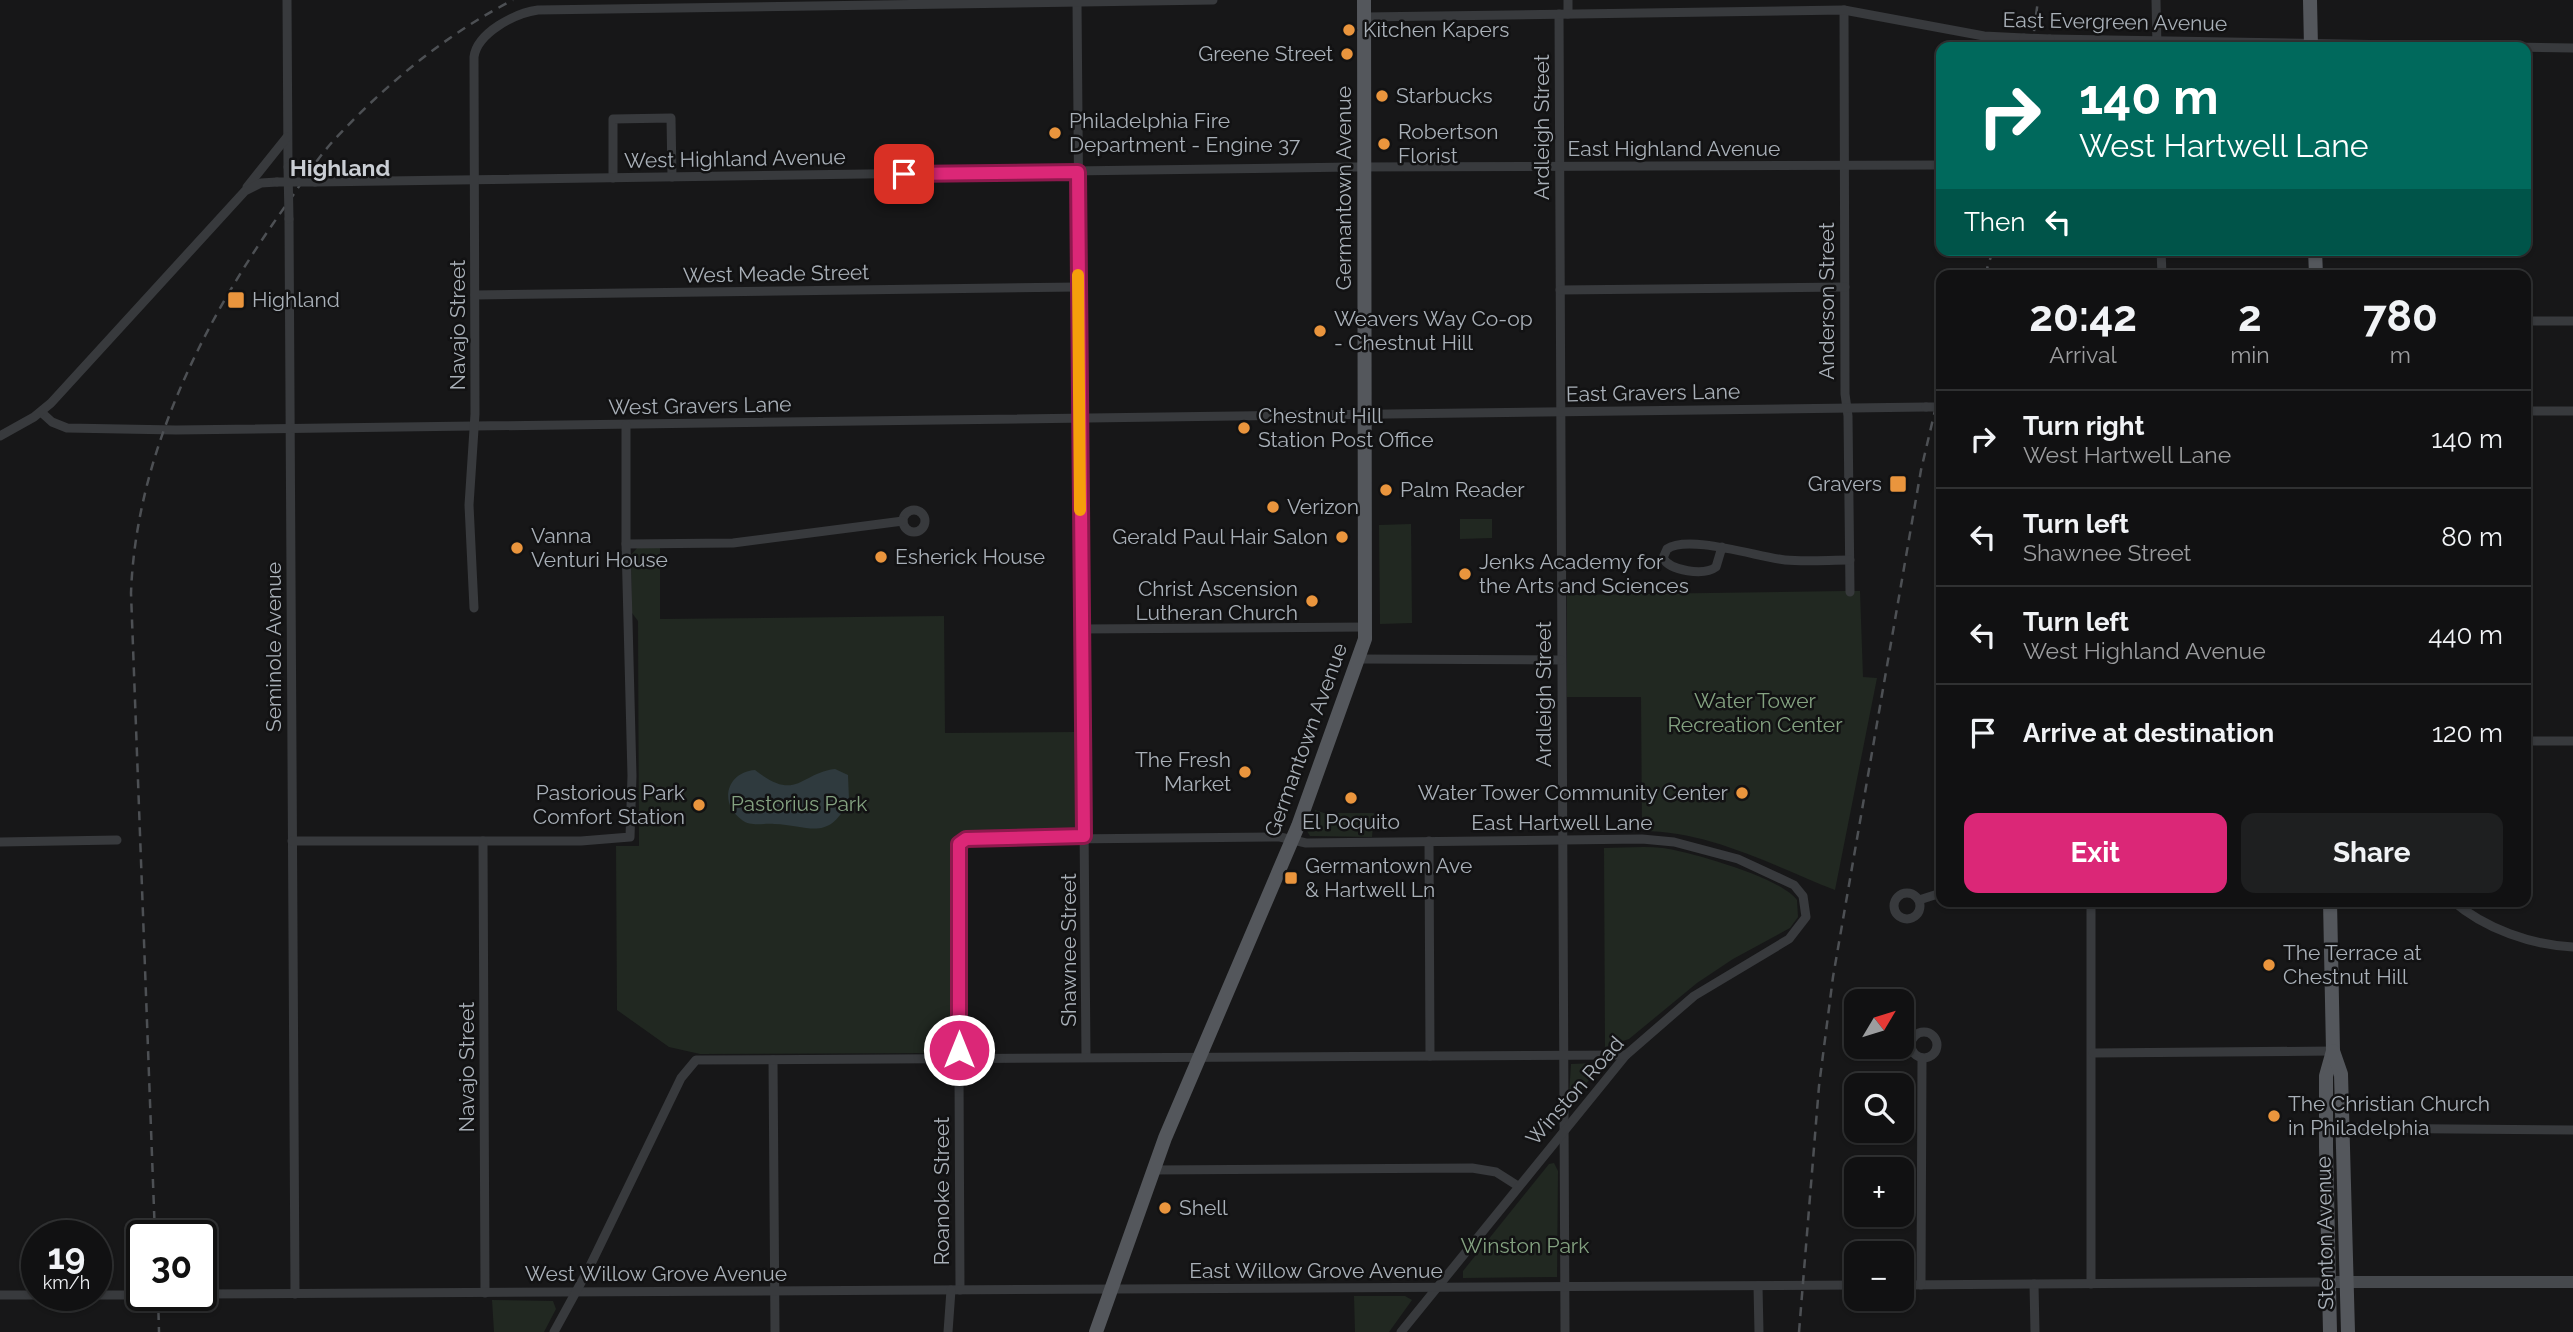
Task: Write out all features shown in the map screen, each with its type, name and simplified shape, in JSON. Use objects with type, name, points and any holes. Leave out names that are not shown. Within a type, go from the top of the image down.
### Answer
[{"type":"main road","name":"Germantown Avenue","points":[[1096,1332],[1153,1170],[1293,840],[1359,659],[1366,627],[1364,0]]},
{"type":"main road","points":[[2310,0],[2311,42]]},
{"type":"main road","name":"Stenton Avenue","points":[[2330,907],[2333,1051],[2326,1076],[2330,1332]]},
{"type":"main road","name":"Stenton Avenue","points":[[2333,1051],[2341,1074],[2344,1128],[2348,1332]]},
{"type":"street","name":"Seminole Avenue","points":[[287,0],[295,1294]]},
{"type":"street","points":[[1077,2],[1213,0]]},
{"type":"street","name":"Ardleigh Street","points":[[1565,1332],[1559,167],[1563,14],[1568,0]]},
{"type":"street","points":[[2155,0],[2157,42]]},
{"type":"street","name":"Navajo Street","points":[[474,608],[469,505],[474,426],[474,57],[478,43],[488,34],[526,12],[538,10],[1077,2]]},
{"type":"street","name":"Shawnee Street","points":[[1077,2],[1086,1057]]},
{"type":"street","name":"East Evergreen Avenue","points":[[1365,17],[1844,10],[1984,36],[2114,42]]},
{"type":"street","name":"Anderson Street","points":[[1844,10],[1850,592]]},
{"type":"street","name":"East Evergreen Avenue","points":[[2531,48],[2573,48]]},
{"type":"street","points":[[613,178],[613,119],[671,118],[672,177]]},
{"type":"street","points":[[2,433],[41,412],[245,191],[287,137]]},
{"type":"street","name":"East Highland Avenue","points":[[1365,167],[1936,165]]},
{"type":"street","name":"West Highland Avenue","points":[[245,191],[261,183],[288,182],[1365,167]]},
{"type":"street","points":[[1560,290],[1845,287]]},
{"type":"street","name":"West Meade Street","points":[[475,295],[1078,288]]},
{"type":"street","points":[[2531,321],[2573,321]]},
{"type":"street","name":"East Gravers Lane","points":[[1365,414],[1936,407]]},
{"type":"street","points":[[2531,411],[2573,411]]},
{"type":"street","name":"West Gravers Lane","points":[[41,412],[58,425],[80,430],[1365,414]]},
{"type":"street","points":[[292,841],[600,841],[630,837],[632,776],[626,425]]},
{"type":"street","points":[[626,544],[733,543],[903,521]]},
{"type":"street","points":[[1722,547],[1716,567],[1708,572],[1675,568],[1663,558],[1667,549],[1676,544],[1722,547],[1789,560],[1850,560]]},
{"type":"street","points":[[1081,629],[1366,627]]},
{"type":"street","points":[[1359,659],[1561,660]]},
{"type":"street","points":[[2531,741],[2573,741]]},
{"type":"street","name":"East Hartwell Lane","points":[[961,841],[1084,836],[1280,837],[1306,843],[1652,839],[1707,850],[1788,880],[1803,895],[1807,910]]},
{"type":"street","points":[[0,842],[117,840]]},
{"type":"street","name":"Navajo Street","points":[[484,841],[485,1293]]},
{"type":"street","name":"Roanoke Street","points":[[948,1332],[956,1290],[958,852],[961,841]]},
{"type":"street","points":[[1429,841],[1430,1056]]},
{"type":"street","points":[[1919,900],[1936,895]]},
{"type":"street","points":[[2091,907],[2091,1284]]},
{"type":"street","points":[[2462,907],[2479,919],[2520,937],[2548,946],[2573,947]]},
{"type":"street","name":"Winston Road","points":[[1401,1332],[1626,1055],[1694,996],[1795,935],[1804,923],[1807,910]]},
{"type":"street","points":[[2092,1053],[2333,1051]]},
{"type":"street","points":[[554,1332],[691,1062],[1626,1055]]},
{"type":"street","points":[[1921,1285],[1922,1058]]},
{"type":"street","points":[[773,1060],[775,1332]]},
{"type":"street","points":[[2326,1129],[2573,1129]]},
{"type":"street","points":[[1153,1170],[1472,1168],[1496,1172],[1518,1186]]},
{"type":"street","points":[[1914,1285],[2573,1282]]},
{"type":"street","points":[[2034,1284],[2035,1332]]},
{"type":"street","name":"East Willow Grove Avenue","points":[[1111,1289],[1844,1285]]},
{"type":"street","points":[[1758,1286],[1759,1332]]},
{"type":"street","name":"West Willow Grove Avenue","points":[[217,1294],[1111,1289]]},
{"type":"street","points":[[0,1295],[126,1295]]},
{"type":"green space","points":[[1460,519],[1492,519],[1492,538],[1460,539]]},
{"type":"green space","points":[[1411,524],[1412,623],[1380,624],[1379,525]]},
{"type":"green space","name":"Pastorius Park","points":[[637,548],[660,548],[660,619],[944,616],[945,733],[1076,732],[1077,832],[1064,835],[967,834],[954,843],[953,1049],[950,1053],[700,1054],[669,1047],[617,1010],[616,846],[639,846],[638,621],[632,613],[631,555]]},
{"type":"green space","name":"Water Tower Recreation Center","points":[[1860,591],[1863,677],[1877,678],[1835,890],[1717,843],[1642,831],[1641,697],[1567,697],[1567,595]]},
{"type":"green space","points":[[1315,810],[1324,813],[1374,813],[1372,837],[1310,836],[1307,831]]},
{"type":"green space","points":[[1604,848],[1663,848],[1735,867],[1774,883],[1788,892],[1797,900],[1798,917],[1790,928],[1733,959],[1697,983],[1629,1039],[1605,1047]]},
{"type":"green space","points":[[1595,1063],[1600,1067],[1574,1098],[1569,1095],[1571,1064]]},
{"type":"green space","name":"Winston Park","points":[[1554,1163],[1558,1171],[1557,1277],[1463,1278],[1463,1271],[1549,1164]]},
{"type":"green space","points":[[1354,1296],[1405,1296],[1412,1300],[1389,1332],[1355,1332]]},
{"type":"green space","points":[[492,1300],[553,1301],[556,1309],[544,1332],[494,1332]]},
{"type":"shaded area","points":[[835,769],[848,775],[849,800],[841,813],[826,827],[749,823],[742,820],[730,805],[728,797],[732,782],[745,772],[755,770],[769,780],[790,785]]},
{"type":"railway","points":[[154,1220],[131,593],[136,541],[146,490],[179,390],[202,342],[255,251],[320,156],[374,99],[418,62],[464,29],[513,0]]},
{"type":"railway","points":[[2033,42],[2038,0]]},
{"type":"railway","points":[[1987,270],[1991,256]]},
{"type":"railway","points":[[1799,1332],[1819,1086],[1833,977],[1921,470],[1936,406]]},
{"type":"railway","points":[[158,1311],[159,1332]]},
{"type":"slow traffic","points":[[1078,275],[1080,510]]},
{"type":"place","name":"Kitchen Kapers","points":[[1349,30]]},
{"type":"place","name":"Greene Street","points":[[1347,54]]},
{"type":"place","name":"Starbucks","points":[[1382,96]]},
{"type":"place","name":"Philadelphia Fire Department - Engine 37","points":[[1055,133]]},
{"type":"place","name":"Robertson Florist","points":[[1384,144]]},
{"type":"place","name":"Highland","points":[[236,300]]},
{"type":"place","name":"Weavers Way Co‑op - Chestnut Hill","points":[[1320,331]]},
{"type":"place","name":"Chestnut Hill Station Post Office","points":[[1244,428]]},
{"type":"place","name":"Gravers","points":[[1898,484]]},
{"type":"place","name":"Palm Reader","points":[[1386,490]]},
{"type":"place","name":"Verizon","points":[[1273,507]]},
{"type":"place","name":"Gerald Paul Hair Salon","points":[[1342,537]]},
{"type":"place","name":"Vanna Venturi House","points":[[517,548]]},
{"type":"place","name":"Esherick House","points":[[881,557]]},
{"type":"place","name":"Jenks Academy for the Arts and Sciences","points":[[1465,574]]},
{"type":"place","name":"Christ Ascension Lutheran Church","points":[[1312,601]]},
{"type":"place","name":"The Fresh Market","points":[[1245,772]]},
{"type":"place","name":"Water Tower Community Center","points":[[1742,793]]},
{"type":"place","name":"El Poquito","points":[[1351,798]]},
{"type":"place","name":"Pastorious Park Comfort Station","points":[[699,805]]},
{"type":"place","name":"Germantown Ave & Hartwell Ln","points":[[1291,878]]},
{"type":"place","name":"The Terrace at Chestnut Hill","points":[[2269,965]]},
{"type":"place","name":"The Christian Church in Philadelphia","points":[[2274,1116]]},
{"type":"place","name":"Shell","points":[[1165,1208]]},
{"type":"district","name":"Highland","points":[[340,168]]},
{"type":"route","points":[[904,174],[1078,172],[1084,836],[966,839],[959,844],[959,1050]]}]
